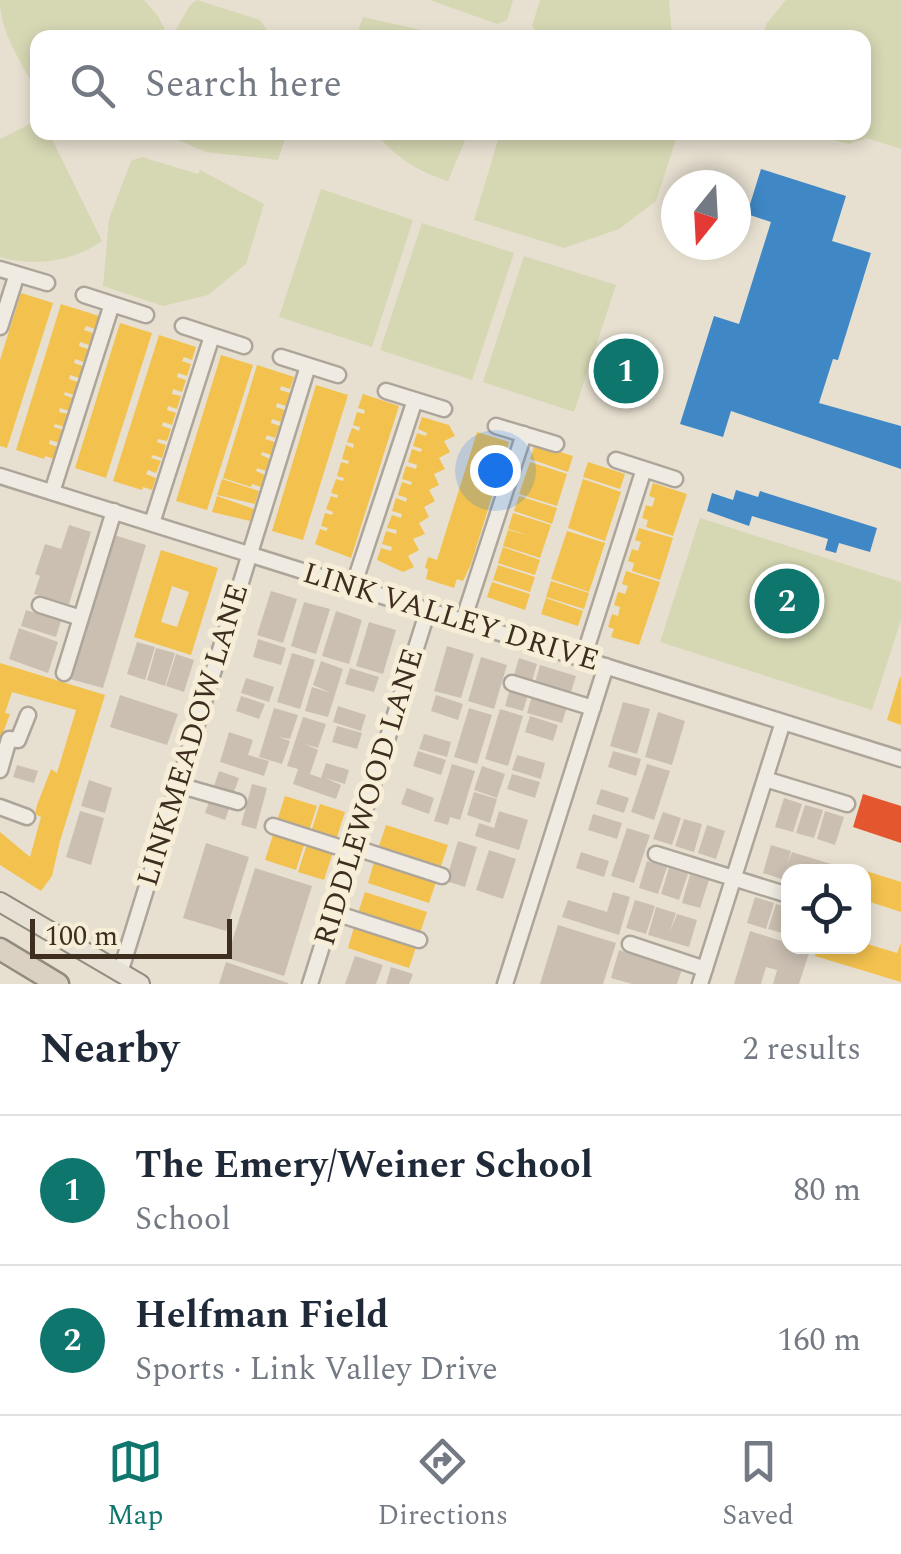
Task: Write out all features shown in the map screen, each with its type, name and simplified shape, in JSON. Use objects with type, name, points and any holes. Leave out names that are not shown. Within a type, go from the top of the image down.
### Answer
[{"type":"highway","points":[[0,949],[58,984]]},
{"type":"main road","points":[[0,902],[140,984]]},
{"type":"street","points":[[0,269],[47,283]]},
{"type":"street","points":[[0,327],[17,274]]},
{"type":"street","points":[[84,295],[146,315]]},
{"type":"street","points":[[52,492],[112,304]]},
{"type":"street","points":[[183,326],[244,346]]},
{"type":"street","points":[[152,523],[212,336]]},
{"type":"street","points":[[281,358],[338,375]]},
{"type":"street","name":"LINKMEADOW LANE","points":[[120,973],[308,366]]},
{"type":"street","points":[[386,391],[444,409]]},
{"type":"street","points":[[353,586],[414,400]]},
{"type":"street","points":[[496,426],[556,444]]},
{"type":"street","points":[[462,621],[524,434]]},
{"type":"street","points":[[616,460],[674,479]]},
{"type":"street","points":[[582,659],[644,469]]},
{"type":"street","name":"LINK VALLEY DRIVE","points":[[0,476],[901,759]]},
{"type":"street","points":[[64,672],[114,512]]},
{"type":"street","points":[[40,605],[81,618]]},
{"type":"street","name":"RIDDLEWOOD LANE","points":[[310,984],[428,610]]},
{"type":"street","points":[[505,984],[606,666]]},
{"type":"street","points":[[512,684],[593,708]]},
{"type":"street","points":[[0,770],[4,744],[18,740],[28,716]]},
{"type":"street","points":[[630,944],[702,976],[783,722]]},
{"type":"street","points":[[765,779],[846,804]]},
{"type":"street","points":[[178,785],[238,802]]},
{"type":"street","points":[[0,807],[27,817]]},
{"type":"street","points":[[273,826],[442,876]]},
{"type":"street","points":[[656,854],[781,894]]},
{"type":"street","points":[[332,912],[418,940]]},
{"type":"green space","points":[[0,0],[144,0],[165,30],[30,30],[30,79],[1,13]]},
{"type":"green space","points":[[197,0],[260,20],[267,30],[176,30]]},
{"type":"green space","points":[[430,0],[513,0],[507,20],[497,24]]},
{"type":"green space","points":[[540,0],[669,0],[671,30],[535,30],[532,26]]},
{"type":"green space","points":[[786,0],[901,0],[901,149],[871,139],[871,30],[764,30]]},
{"type":"green space","points":[[363,17],[422,30],[358,30]]},
{"type":"green space","points":[[30,124],[30,140],[52,140],[102,241],[66,258],[40,262],[0,257],[0,139]]},
{"type":"green space","points":[[178,140],[285,140],[278,160],[206,152]]},
{"type":"green space","points":[[383,140],[465,140],[448,181],[408,163]]},
{"type":"green space","points":[[498,140],[676,140],[666,170],[661,170],[656,201],[619,229],[564,248],[474,220]]},
{"type":"green space","points":[[142,157],[198,174],[200,170],[264,204],[246,264],[208,295],[163,306],[103,286],[109,219],[131,161]]},
{"type":"green space","points":[[321,189],[413,220],[372,347],[279,317]]},
{"type":"green space","points":[[422,223],[514,253],[472,380],[380,350]]},
{"type":"green space","points":[[524,256],[616,285],[574,412],[483,382]]},
{"type":"green space","points":[[700,518],[901,582],[901,620],[872,710],[660,642]]},
{"type":"building: Homes","points":[[21,293],[53,303],[7,448],[0,446],[0,360]]},
{"type":"building: Homes","points":[[61,304],[99,316],[95,329],[86,326],[84,330],[93,333],[89,345],[80,342],[79,346],[88,349],[84,362],[75,359],[74,363],[83,366],[79,378],[70,375],[69,379],[78,382],[74,395],[64,395],[73,398],[69,411],[60,408],[59,412],[68,414],[64,427],[54,427],[63,430],[59,443],[50,440],[49,444],[58,447],[54,459],[44,459],[16,450]]},
{"type":"building: Homes","points":[[120,323],[152,333],[106,478],[75,468]]},
{"type":"building: Homes","points":[[159,335],[196,347],[192,360],[184,357],[182,361],[191,364],[187,376],[178,373],[177,377],[186,380],[182,392],[173,389],[172,394],[181,396],[177,409],[168,406],[167,410],[176,413],[172,425],[163,422],[162,426],[171,429],[167,441],[157,442],[166,445],[162,458],[151,458],[161,461],[156,473],[148,470],[146,474],[156,478],[152,490],[142,490],[113,481]]},
{"type":"building: Homes","points":[[221,355],[253,365],[207,510],[176,501]]},
{"type":"building: Homes","points":[[257,365],[294,377],[290,389],[281,386],[280,390],[290,393],[286,406],[277,403],[276,407],[285,410],[281,422],[272,419],[271,423],[280,426],[275,438],[267,435],[265,439],[275,442],[271,455],[261,455],[270,459],[266,471],[256,471],[265,475],[261,487],[251,487],[223,478]]},
{"type":"building: Homes","points":[[316,385],[348,395],[303,540],[272,531]]},
{"type":"building: Homes","points":[[363,394],[399,406],[351,558],[315,544],[320,529],[328,528],[321,526],[325,513],[333,512],[326,509],[331,496],[338,495],[331,493],[336,479],[344,478],[337,476],[341,462],[349,461],[342,459],[346,445],[353,448],[354,444],[347,442],[352,428],[359,431],[360,427],[353,425],[357,412],[364,414],[365,410],[358,408]]},
{"type":"building: Homes","points":[[422,417],[449,425],[455,436],[444,441],[450,452],[439,458],[445,469],[434,474],[439,485],[429,490],[435,501],[424,507],[429,517],[419,523],[425,534],[413,539],[419,550],[408,556],[414,567],[403,572],[377,560],[381,548],[391,551],[392,547],[382,544],[386,531],[396,534],[397,530],[387,528],[392,515],[401,518],[402,514],[392,511],[396,498],[406,502],[407,498],[398,495],[402,482],[412,482],[402,479],[406,466],[416,469],[417,465],[408,462],[412,449],[422,449],[413,446],[417,433],[427,433],[418,429]]},
{"type":"building: Homes","points":[[477,432],[509,442],[471,564],[463,581],[457,579],[454,588],[426,579],[425,568],[428,557],[437,560]]},
{"type":"building: Homes","points":[[535,444],[573,456],[568,472],[530,459]]},
{"type":"building: Homes","points":[[530,462],[567,474],[557,506],[519,494]]},
{"type":"building: Homes","points":[[588,462],[625,474],[620,489],[583,477]]},
{"type":"building: Homes","points":[[222,479],[259,491],[255,504],[217,495]]},
{"type":"building: Homes","points":[[583,479],[621,492],[605,541],[568,528]]},
{"type":"building: Homes","points":[[653,483],[687,494],[673,536],[646,527],[648,520],[642,518],[646,505],[652,507],[655,498],[649,496]]},
{"type":"building: Homes","points":[[217,496],[254,509],[250,521],[212,512]]},
{"type":"building: Homes","points":[[519,496],[557,508],[552,524],[514,511]]},
{"type":"building: Homes","points":[[513,513],[551,525],[540,558],[503,546],[508,530],[531,536],[508,529]]},
{"type":"building: Homes","points":[[639,528],[673,538],[660,580],[632,571],[634,563],[628,561],[632,549],[638,551],[641,542],[635,540]]},
{"type":"building: Homes","points":[[567,531],[605,543],[589,592],[551,579]]},
{"type":"building: Homes","points":[[503,547],[540,560],[535,575],[498,563]]},
{"type":"building: Homes","points":[[161,550],[218,568],[191,655],[134,637]],"holes":[[[172,586],[189,592],[177,627],[161,622]]]},
{"type":"building: Homes","points":[[498,565],[535,577],[530,592],[493,580]]},
{"type":"building: Homes","points":[[626,571],[660,582],[639,645],[611,637],[614,629],[608,627],[612,614],[618,616],[620,607],[614,605],[618,592],[625,594],[628,586],[622,584]]},
{"type":"building: Homes","points":[[551,581],[589,593],[584,609],[546,597]]},
{"type":"building: Homes","points":[[492,582],[530,594],[525,610],[487,597]]},
{"type":"building: Homes","points":[[546,598],[583,611],[578,626],[541,614]]},
{"type":"building: Homes","points":[[0,663],[105,695],[52,876],[41,891],[0,865],[0,832],[30,857],[41,817],[35,814],[37,805],[51,769],[57,773],[76,710],[12,692],[5,713],[10,714],[0,741]]},
{"type":"building: Homes","points":[[901,677],[901,725],[887,720]]},
{"type":"building: Homes","points":[[285,796],[317,806],[309,831],[277,821]]},
{"type":"building: Homes","points":[[320,804],[345,812],[336,840],[311,832]]},
{"type":"building: Homes","points":[[386,825],[448,845],[441,866],[379,846]]},
{"type":"building: Homes","points":[[273,835],[304,845],[296,870],[265,860]]},
{"type":"building: Homes","points":[[307,844],[333,852],[324,880],[298,872]]},
{"type":"building: Homes","points":[[374,862],[436,882],[429,903],[368,883]]},
{"type":"building: Homes","points":[[871,873],[901,882],[901,912],[871,902]]},
{"type":"building: Homes","points":[[365,892],[427,912],[420,933],[358,913]]},
{"type":"building: Homes","points":[[354,927],[416,947],[409,968],[348,948]]},
{"type":"building: Homes","points":[[901,943],[901,982],[815,956],[871,954],[871,945],[897,953]]},
{"type":"building: Shops","points":[[863,794],[901,806],[901,843],[853,827]]},
{"type":"building: Schools","points":[[761,169],[846,196],[832,241],[871,253],[838,360],[833,359],[819,403],[901,426],[901,469],[731,411],[723,437],[680,424],[714,316],[739,324],[771,222],[751,215]]},
{"type":"building: Schools","points":[[736,490],[758,497],[760,491],[877,528],[870,552],[839,543],[836,553],[825,550],[828,539],[752,516],[749,526],[707,511],[712,493],[733,500]]},
{"type":"building: Other","points":[[69,525],[91,532],[69,604],[34,594],[40,576],[35,574],[45,544],[61,549]]},
{"type":"building: Other","points":[[114,535],[146,545],[103,688],[70,679]]},
{"type":"building: Other","points":[[271,591],[297,599],[283,643],[257,635]]},
{"type":"building: Other","points":[[304,602],[330,609],[316,654],[291,646]]},
{"type":"building: Other","points":[[26,610],[61,621],[56,637],[21,626]]},
{"type":"building: Other","points":[[336,611],[362,620],[349,664],[322,656]]},
{"type":"building: Other","points":[[369,622],[396,630],[383,674],[356,666]]},
{"type":"building: Other","points":[[19,628],[58,642],[48,673],[9,659]]},
{"type":"building: Other","points":[[258,639],[286,648],[281,665],[253,657]]},
{"type":"building: Other","points":[[137,642],[155,647],[145,680],[127,674]]},
{"type":"building: Other","points":[[447,646],[474,654],[461,698],[434,691]]},
{"type":"building: Other","points":[[156,648],[175,653],[165,686],[147,680]]},
{"type":"building: Other","points":[[292,653],[315,660],[300,709],[277,702]]},
{"type":"building: Other","points":[[176,654],[194,660],[184,692],[166,686]]},
{"type":"building: Other","points":[[481,657],[507,665],[494,709],[468,701]]},
{"type":"building: Other","points":[[519,658],[537,664],[532,681],[514,675]]},
{"type":"building: Other","points":[[321,661],[343,669],[328,717],[305,711],[312,687],[331,693],[313,685]]},
{"type":"building: Other","points":[[540,665],[576,676],[571,692],[535,682]]},
{"type":"building: Other","points":[[350,668],[379,677],[374,692],[345,684]]},
{"type":"building: Other","points":[[246,678],[274,687],[269,702],[241,693]]},
{"type":"building: Other","points":[[510,689],[528,695],[523,711],[505,706]]},
{"type":"building: Other","points":[[120,695],[178,714],[167,745],[110,727]]},
{"type":"building: Other","points":[[436,695],[463,704],[458,720],[431,711]]},
{"type":"building: Other","points":[[241,696],[265,704],[259,719],[236,711]]},
{"type":"building: Other","points":[[532,696],[567,707],[562,723],[527,713]]},
{"type":"building: Other","points":[[623,702],[650,709],[637,754],[610,746]]},
{"type":"building: Other","points":[[338,706],[366,715],[361,731],[333,722]]},
{"type":"building: Other","points":[[274,708],[298,715],[290,739],[278,737],[290,741],[282,764],[259,757]]},
{"type":"building: Other","points":[[469,708],[492,715],[477,764],[454,757]]},
{"type":"building: Other","points":[[500,709],[523,716],[508,766],[485,759]]},
{"type":"building: Other","points":[[658,712],[685,721],[672,765],[645,757]]},
{"type":"building: Other","points":[[530,716],[558,725],[553,741],[525,732]]},
{"type":"building: Other","points":[[303,717],[326,724],[318,748],[305,744],[318,750],[310,774],[321,778],[326,763],[349,770],[345,784],[325,778],[341,785],[336,799],[293,784],[298,769],[287,766]]},
{"type":"building: Other","points":[[337,726],[362,733],[357,749],[332,742]]},
{"type":"building: Other","points":[[229,732],[253,740],[248,755],[269,761],[264,776],[220,762]]},
{"type":"building: Other","points":[[424,734],[451,742],[447,757],[419,749]]},
{"type":"building: Other","points":[[418,751],[446,760],[441,775],[413,766]]},
{"type":"building: Other","points":[[613,751],[641,759],[636,776],[608,767]]},
{"type":"building: Other","points":[[517,755],[545,763],[541,779],[512,770]]},
{"type":"building: Other","points":[[452,764],[475,771],[460,820],[450,817],[448,825],[434,821]]},
{"type":"building: Other","points":[[647,764],[670,771],[654,820],[631,812]]},
{"type":"building: Other","points":[[17,765],[38,771],[34,783],[13,777]]},
{"type":"building: Other","points":[[482,766],[505,774],[497,798],[474,790]]},
{"type":"building: Other","points":[[219,771],[239,778],[234,792],[214,786]]},
{"type":"building: Other","points":[[512,774],[540,782],[535,798],[507,789]]},
{"type":"building: Other","points":[[89,780],[112,788],[105,813],[81,806]]},
{"type":"building: Other","points":[[252,784],[267,788],[256,829],[241,825]]},
{"type":"building: Other","points":[[407,788],[434,798],[429,814],[401,804]]},
{"type":"building: Other","points":[[601,789],[629,798],[624,813],[596,804]]},
{"type":"building: Other","points":[[474,792],[497,799],[490,823],[467,815]]},
{"type":"building: Other","points":[[784,798],[802,804],[793,832],[775,827]]},
{"type":"building: Other","points":[[210,799],[230,806],[225,820],[205,813]]},
{"type":"building: Other","points":[[805,805],[823,810],[814,838],[796,833]]},
{"type":"building: Other","points":[[80,811],[104,818],[91,865],[66,857]]},
{"type":"building: Other","points":[[499,811],[528,820],[519,850],[475,836],[479,823],[494,828]]},
{"type":"building: Other","points":[[825,811],[844,817],[835,845],[817,839]]},
{"type":"building: Other","points":[[663,812],[681,818],[672,845],[653,839]]},
{"type":"building: Other","points":[[593,814],[622,823],[617,839],[588,830]]},
{"type":"building: Other","points":[[684,819],[702,824],[694,852],[675,846]]},
{"type":"building: Other","points":[[707,825],[725,831],[716,859],[698,853]]},
{"type":"building: Other","points":[[627,828],[650,835],[634,883],[611,876]]},
{"type":"building: Other","points":[[458,841],[477,847],[465,887],[446,881]]},
{"type":"building: Other","points":[[206,843],[249,857],[226,931],[183,918]]},
{"type":"building: Other","points":[[771,845],[791,851],[787,864],[781,864],[781,879],[763,873]]},
{"type":"building: Other","points":[[489,850],[516,859],[503,899],[476,890]]},
{"type":"building: Other","points":[[581,852],[609,861],[604,877],[576,868]]},
{"type":"building: Other","points":[[792,852],[831,864],[787,864]]},
{"type":"building: Other","points":[[647,861],[667,867],[658,894],[639,888]]},
{"type":"building: Other","points":[[255,868],[312,886],[284,976],[227,958]]},
{"type":"building: Other","points":[[669,868],[688,874],[679,900],[661,894]]},
{"type":"building: Other","points":[[690,875],[709,880],[700,908],[682,903]]},
{"type":"building: Other","points":[[613,892],[630,897],[619,935],[562,917],[568,900],[607,912]]},
{"type":"building: Other","points":[[755,897],[774,903],[766,929],[747,923]]},
{"type":"building: Other","points":[[635,900],[655,906],[646,934],[626,928]]},
{"type":"building: Other","points":[[776,904],[781,906],[781,933],[768,929]]},
{"type":"building: Other","points":[[656,907],[676,913],[669,934],[677,914],[697,920],[689,947],[648,935]]},
{"type":"building: Other","points":[[558,925],[616,943],[603,984],[540,984]]},
{"type":"building: Other","points":[[750,931],[781,941],[781,954],[809,954],[799,984],[773,984],[777,970],[766,967],[761,984],[734,984]]},
{"type":"building: Other","points":[[619,950],[682,969],[677,984],[632,984],[611,978]]},
{"type":"building: Other","points":[[355,956],[383,965],[376,984],[345,984]]},
{"type":"building: Other","points":[[226,962],[288,983],[288,984],[219,984]]},
{"type":"building: Other","points":[[391,967],[413,974],[409,984],[386,984]]},
{"type":"place","name":"The Emery/Weiner School","points":[[626,371]]},
{"type":"place","name":"Helfman Field","points":[[787,601]]}]
